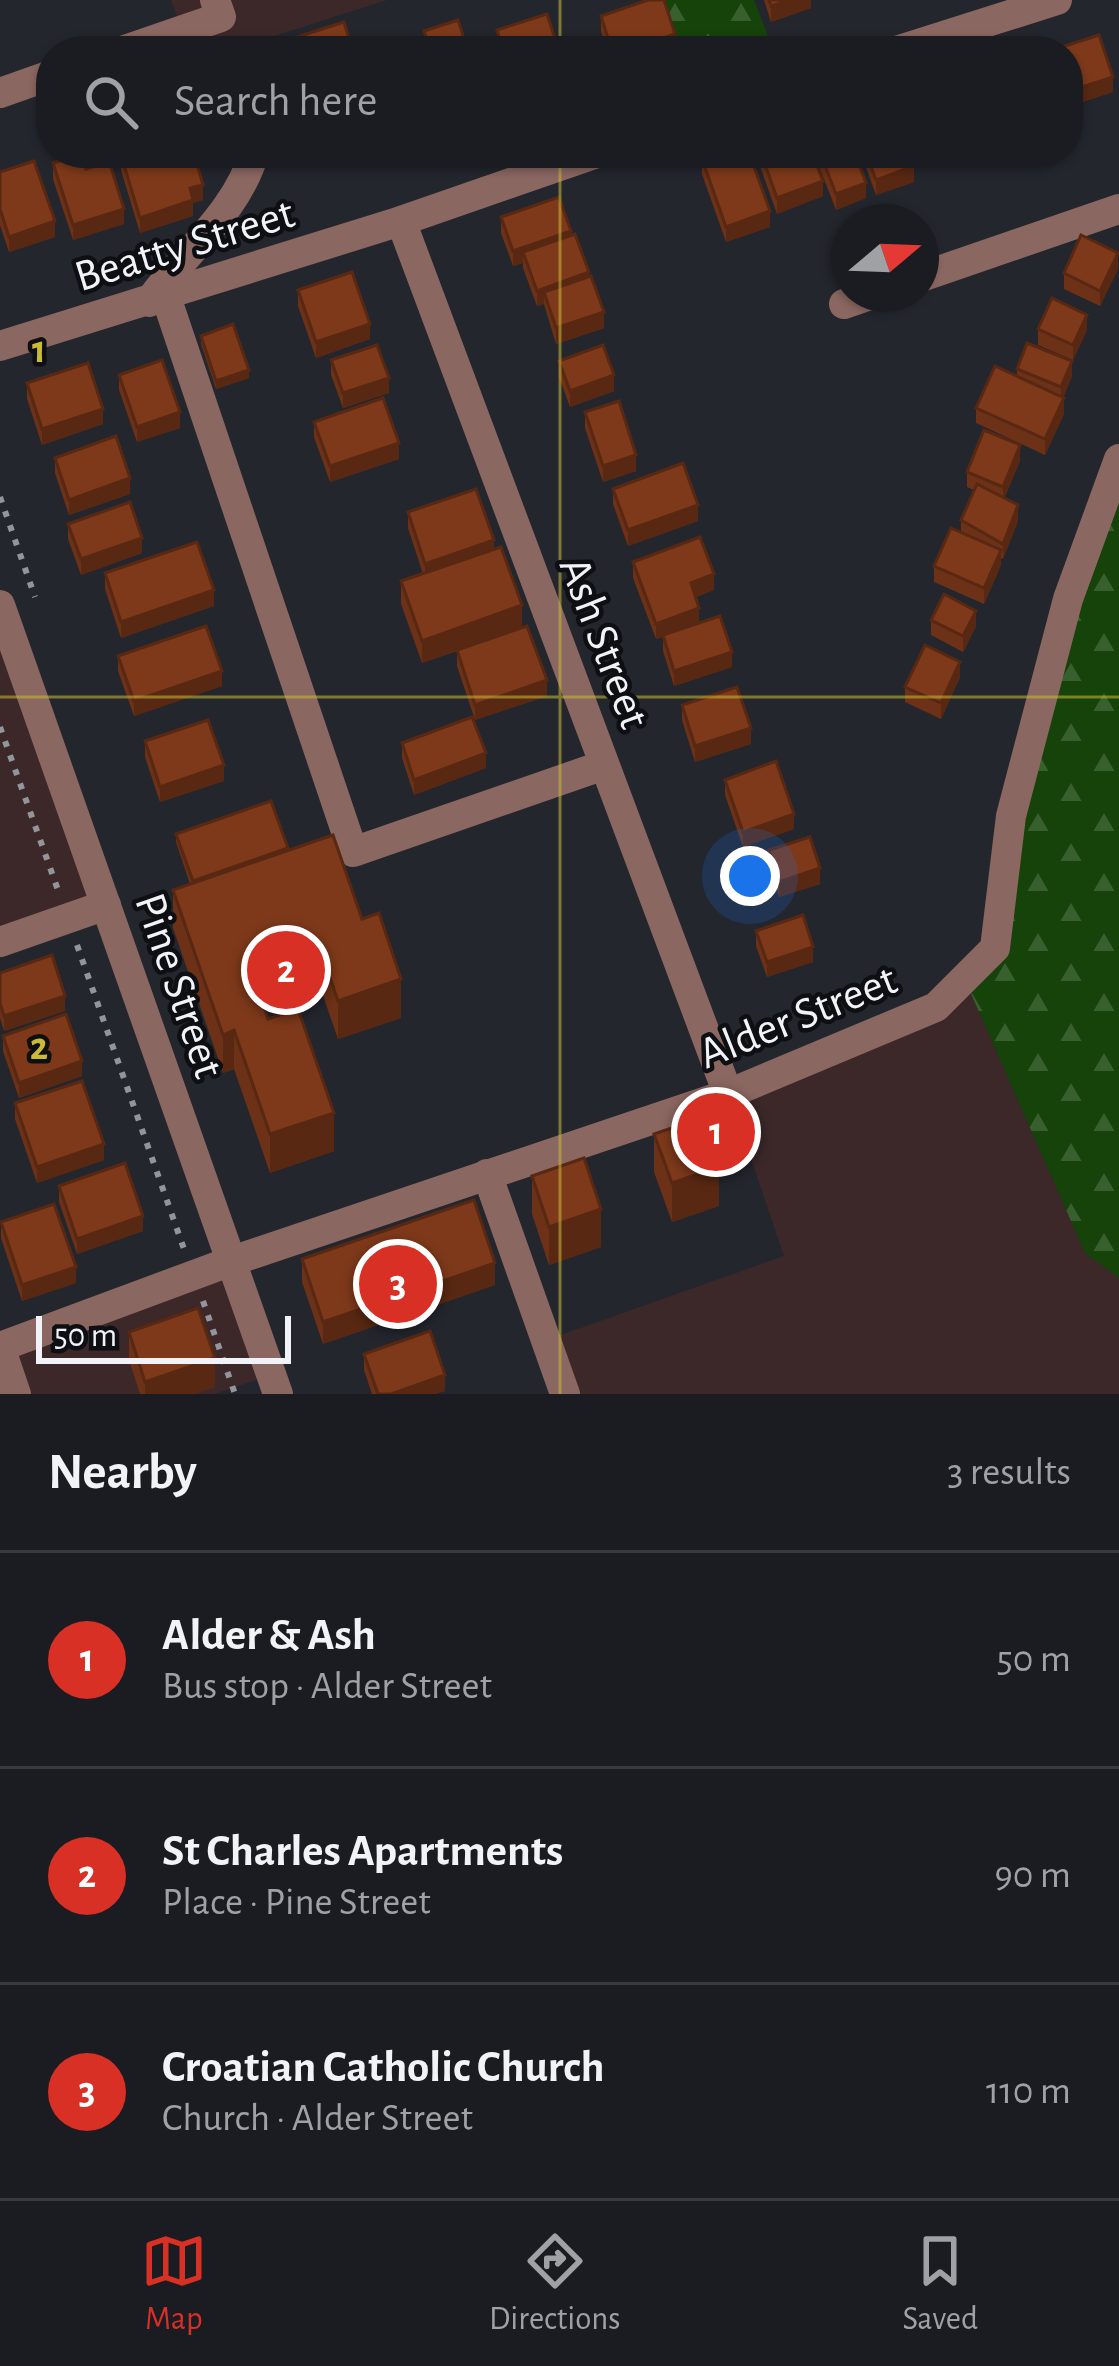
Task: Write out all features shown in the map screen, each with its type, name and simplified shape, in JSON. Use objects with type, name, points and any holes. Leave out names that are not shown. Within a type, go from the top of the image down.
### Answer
[{"type":"street","points":[[166,36],[221,17],[215,0]]},
{"type":"street","points":[[943,36],[1057,0]]},
{"type":"street","points":[[0,92],[36,80]]},
{"type":"street","points":[[248,168],[222,216],[178,261],[157,300],[353,852],[604,764]]},
{"type":"street","name":"Beatty Street","points":[[0,346],[157,300],[554,168]]},
{"type":"street","points":[[939,272],[1119,209]]},
{"type":"street","name":"Ash Street","points":[[401,221],[728,1094]]},
{"type":"street","name":"Alder Street","points":[[0,1347],[229,1262],[728,1094],[936,1007],[994,947],[1017,794],[1068,599],[1119,459]]},
{"type":"street","name":"Pine Street","points":[[0,605],[278,1394]]},
{"type":"street","points":[[0,942],[106,905]]},
{"type":"street","points":[[487,1174],[566,1394]]},
{"type":"street","points":[[0,1347],[16,1394]]},
{"type":"path","points":[[0,728],[236,1394]]},
{"type":"shaded area","points":[[171,0],[387,0],[274,36],[184,36]]},
{"type":"shaded area","points":[[0,610],[103,905],[0,942]]},
{"type":"shaded area","points":[[969,989],[1085,1253],[1119,1278],[1119,1394],[574,1394],[555,1337],[784,1256],[731,1100]]},
{"type":"shaded area","points":[[229,1262],[270,1375],[215,1394],[0,1394],[0,1347]]},
{"type":"green space","points":[[662,0],[754,0],[768,36],[674,36]]},
{"type":"green space","points":[[1119,461],[1119,1278],[1085,1253],[969,989],[995,950],[1011,818]]},
{"type":"building","points":[[648,0],[664,0],[675,34],[607,36],[601,16]]},
{"type":"building","points":[[547,14],[554,36],[499,36],[497,30]]},
{"type":"building","points":[[458,20],[463,36],[426,36],[424,31]]},
{"type":"building","points":[[344,22],[348,36],[300,36]]},
{"type":"building","points":[[1099,35],[1113,77],[1083,87],[1083,40]]},
{"type":"building","points":[[34,161],[55,221],[9,237],[0,209],[0,172]]},
{"type":"building","points":[[55,168],[111,168],[124,209],[73,225]]},
{"type":"building","points":[[125,168],[198,168],[203,185],[190,188],[193,200],[140,218]]},
{"type":"building","points":[[705,168],[754,168],[770,211],[726,227]]},
{"type":"building","points":[[766,168],[818,168],[823,181],[777,198]]},
{"type":"building","points":[[826,168],[860,168],[866,183],[836,194]]},
{"type":"building","points":[[872,168],[909,168],[876,180]]},
{"type":"building","points":[[559,197],[571,231],[513,251],[501,217]]},
{"type":"building","points":[[575,234],[589,272],[537,291],[523,252]]},
{"type":"building","points":[[1081,235],[1118,253],[1100,291],[1064,273]]},
{"type":"building","points":[[352,272],[370,324],[316,342],[298,290]]},
{"type":"building","points":[[591,276],[604,312],[556,328],[544,292]]},
{"type":"building","points":[[1052,298],[1087,315],[1073,345],[1038,329]]},
{"type":"building","points":[[233,324],[249,370],[216,381],[201,336]]},
{"type":"building","points":[[1027,343],[1072,361],[1061,387],[1017,369]]},
{"type":"building","points":[[377,345],[389,378],[343,393],[331,360]]},
{"type":"building","points":[[603,345],[614,375],[570,391],[559,361]]},
{"type":"building","points":[[162,360],[180,412],[137,427],[119,375]]},
{"type":"building","points":[[88,363],[103,409],[42,429],[27,383]]},
{"type":"building","points":[[995,366],[1064,398],[1045,439],[976,408]]},
{"type":"building","points":[[383,398],[399,443],[330,466],[314,422]]},
{"type":"building","points":[[619,401],[636,455],[603,466],[585,412]]},
{"type":"building","points":[[984,430],[1020,445],[1003,487],[967,472]]},
{"type":"building","points":[[116,436],[130,478],[69,500],[55,458]]},
{"type":"building","points":[[683,463],[698,505],[628,530],[613,489]]},
{"type":"building","points":[[977,484],[1018,505],[1003,544],[961,520]]},
{"type":"building","points":[[476,489],[494,540],[425,564],[408,512]]},
{"type":"building","points":[[130,502],[142,538],[81,559],[68,524]]},
{"type":"building","points":[[951,528],[1001,550],[984,588],[934,566]]},
{"type":"building","points":[[700,537],[714,574],[691,583],[699,608],[656,624],[633,562]]},
{"type":"building","points":[[197,542],[214,590],[121,622],[105,573]]},
{"type":"building","points":[[501,547],[522,605],[422,641],[401,581]]},
{"type":"building","points":[[944,594],[976,611],[963,636],[931,620]]},
{"type":"building","points":[[720,616],[732,652],[674,671],[663,635]]},
{"type":"building","points":[[206,626],[222,671],[134,701],[118,656]]},
{"type":"building","points":[[527,626],[547,680],[475,705],[457,650]]},
{"type":"building","points":[[925,645],[960,662],[941,703],[905,687]]},
{"type":"building","points":[[737,687],[751,728],[695,746],[682,705]]},
{"type":"building","points":[[472,717],[486,753],[414,780],[402,743]]},
{"type":"building","points":[[208,720],[224,765],[160,787],[145,741]]},
{"type":"building","points":[[776,761],[794,814],[743,832],[725,780]]},
{"type":"building","points":[[271,801],[288,848],[193,881],[176,834]]},
{"type":"building","points":[[333,835],[362,919],[379,913],[401,979],[338,1001],[319,945],[251,968],[268,1019],[298,1009],[334,1113],[270,1134],[234,1030],[223,1035],[173,890]]},
{"type":"building","points":[[810,837],[820,868],[779,882],[769,850]]},
{"type":"building","points":[[803,915],[813,947],[767,962],[756,931]]},
{"type":"building","points":[[52,955],[65,996],[4,1016],[0,973]]},
{"type":"building","points":[[66,1014],[82,1061],[19,1083],[3,1036]]},
{"type":"building","points":[[82,1081],[104,1144],[37,1167],[15,1103]]},
{"type":"building","points":[[702,1118],[719,1167],[672,1183],[654,1134]]},
{"type":"building","points":[[584,1158],[601,1209],[549,1227],[532,1176]]},
{"type":"building","points":[[125,1163],[143,1216],[77,1239],[59,1186]]},
{"type":"building","points":[[474,1200],[495,1263],[323,1322],[302,1259]]},
{"type":"building","points":[[54,1204],[76,1267],[22,1285],[1,1222]]},
{"type":"building","points":[[198,1308],[215,1358],[145,1382],[129,1332]]},
{"type":"building","points":[[430,1331],[445,1375],[378,1394],[364,1354]]},
{"type":"place","name":"St Charles Apartments","points":[[286,970]]},
{"type":"place","name":"Alder & Ash","points":[[716,1132]]},
{"type":"place","name":"Croatian Catholic Church","points":[[398,1284]]}]
